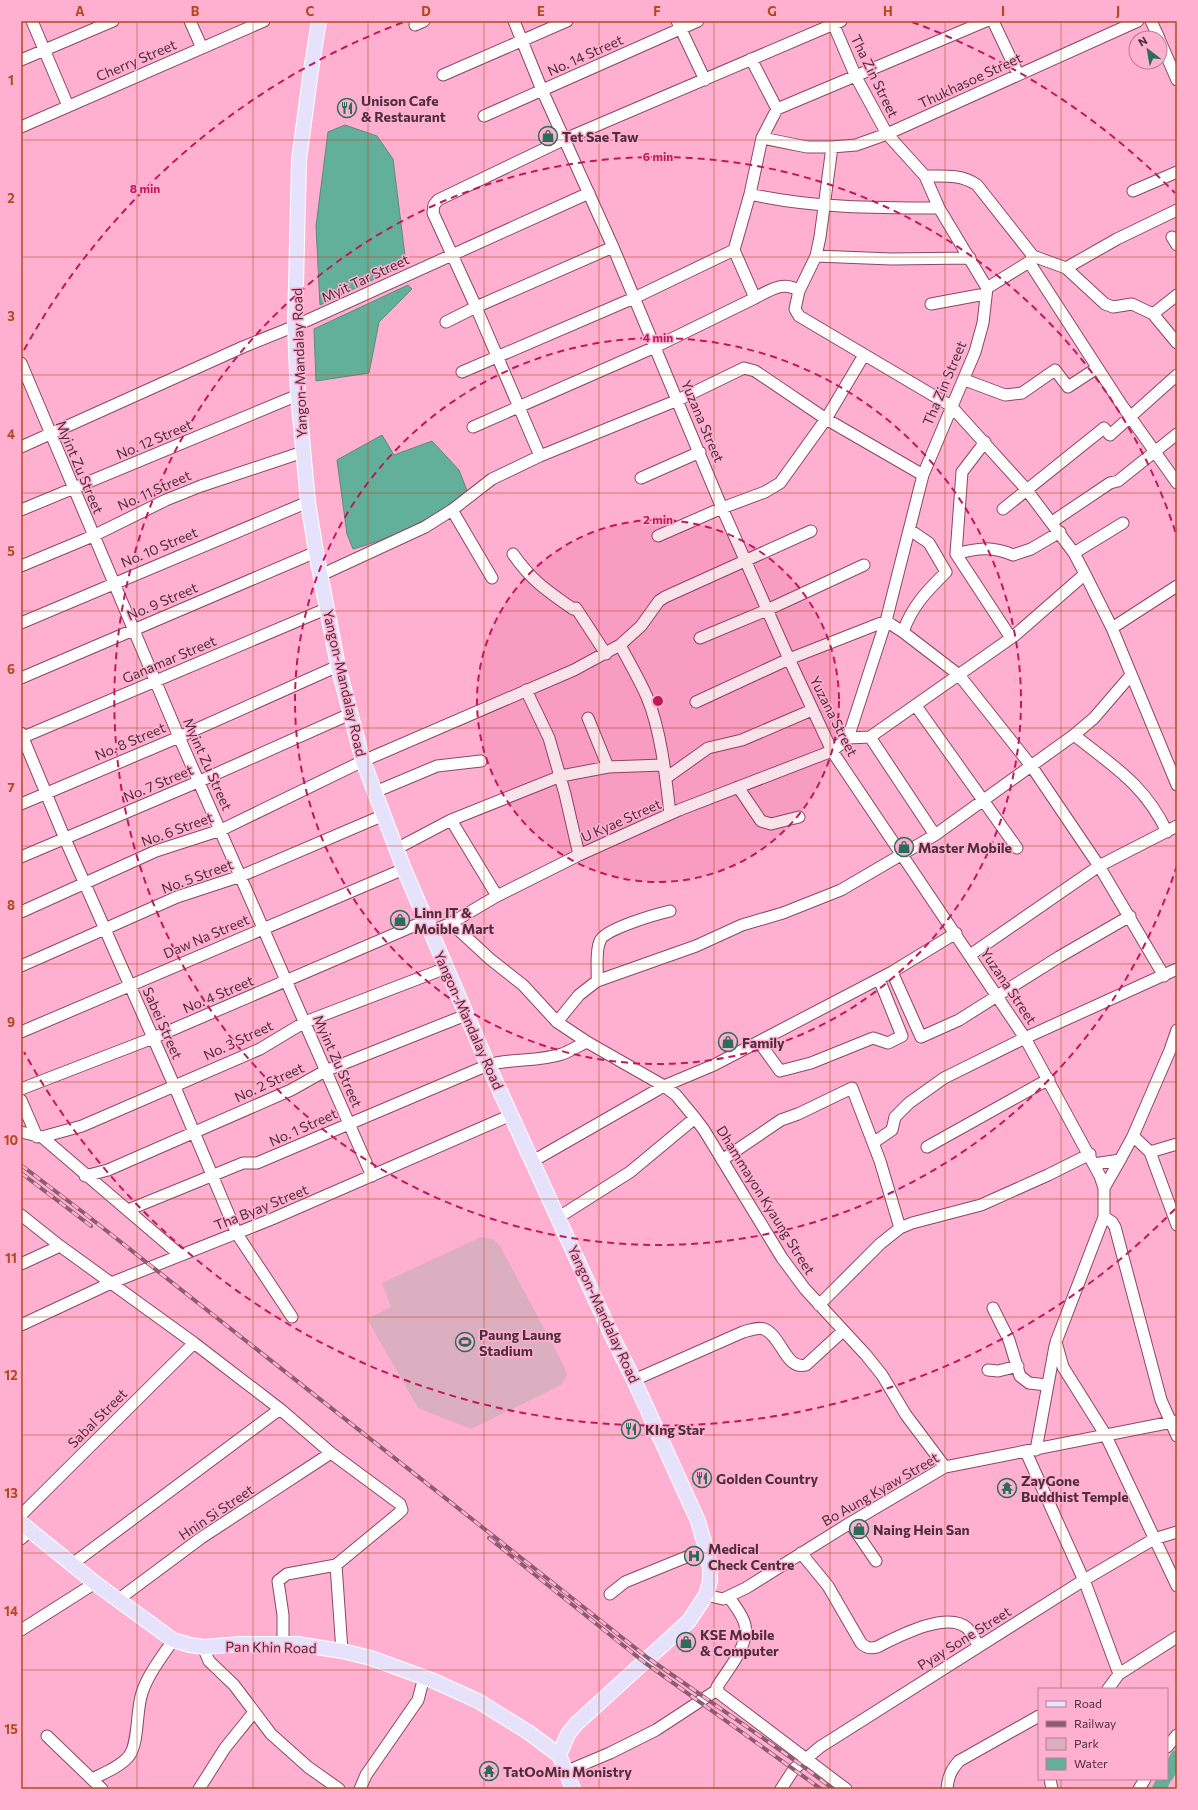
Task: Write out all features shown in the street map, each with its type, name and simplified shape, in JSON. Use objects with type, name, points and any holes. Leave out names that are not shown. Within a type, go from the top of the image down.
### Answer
[{"type":"main road","name":"Yangon-Mandalay Road","points":[[319,21],[299,160],[295,326],[298,395],[302,452],[316,552],[338,666],[350,714],[363,761],[396,849],[428,926],[488,1065],[698,1521],[710,1567],[710,1581],[706,1595],[690,1621],[576,1724],[568,1734],[559,1756]]},
{"type":"main road","name":"Pan Khin Road","points":[[24,1531],[119,1599],[173,1640],[203,1647],[297,1644],[342,1651],[371,1658],[424,1677],[478,1701],[528,1732],[559,1756]]},
{"type":"main road","points":[[559,1756],[573,1789]]},
{"type":"street","points":[[32,21],[68,106]]},
{"type":"street","points":[[21,60],[113,21]]},
{"type":"street","points":[[190,21],[202,48]]},
{"type":"street","name":"Cherry Street","points":[[21,127],[264,21]]},
{"type":"street","name":"Yuzana Street","points":[[514,21],[542,90],[613,247],[700,452],[722,508],[812,710],[832,751],[956,933],[996,996],[1026,1038],[1092,1159],[1104,1188],[1104,1217],[1056,1342],[1031,1451]]},
{"type":"street","points":[[443,75],[567,21]]},
{"type":"street","name":"No. 14 Street","points":[[484,116],[679,25],[698,21]]},
{"type":"street","points":[[755,298],[734,250],[750,194],[762,138],[777,109],[986,21]]},
{"type":"street","points":[[993,21],[1018,74]]},
{"type":"street","name":"Thukhasoe Street","points":[[762,138],[807,147],[856,146],[887,134],[1138,21]]},
{"type":"street","points":[[540,456],[476,307],[433,213],[434,205],[438,200],[564,139],[705,80],[836,22]]},
{"type":"street","name":"Tha Zin Street","points":[[836,22],[856,77],[887,134],[925,176],[939,208],[970,258],[986,291],[983,323],[964,380],[951,406],[923,475],[886,621],[848,738]]},
{"type":"street","points":[[679,25],[705,80]]},
{"type":"street","points":[[751,59],[777,109]]},
{"type":"street","points":[[1168,59],[1177,80]]},
{"type":"street","points":[[832,147],[826,205],[816,256],[799,291],[795,309],[799,316],[951,406],[1026,489],[1060,532],[1074,553],[1085,574],[1112,628],[1177,785]]},
{"type":"street","points":[[1133,191],[1177,172]]},
{"type":"street","points":[[925,176],[960,177],[977,185],[1031,259],[1097,368],[1177,483]]},
{"type":"street","name":"Myit Tar Street","points":[[21,447],[243,347],[295,326],[589,193]]},
{"type":"street","points":[[750,194],[780,201],[826,205],[869,208],[939,208]]},
{"type":"street","points":[[1066,268],[1117,239],[1177,210]]},
{"type":"street","points":[[446,322],[476,307],[613,247]]},
{"type":"street","points":[[462,372],[498,358],[634,298],[734,250]]},
{"type":"street","points":[[816,256],[891,259],[970,258]]},
{"type":"street","points":[[931,304],[986,291],[1031,259],[1066,268],[1105,304],[1113,307],[1132,304],[1153,314],[1175,336]]},
{"type":"street","points":[[473,427],[655,347],[777,287],[788,285],[799,291]]},
{"type":"street","points":[[1153,314],[1177,295]]},
{"type":"street","points":[[658,536],[722,508],[765,492],[780,483],[826,419],[864,355]]},
{"type":"street","name":"Myint Zu Street","points":[[21,363],[23,375],[135,629],[179,737],[200,781],[372,1176]]},
{"type":"street","points":[[321,575],[425,527],[452,510],[492,478],[540,456],[678,400],[744,368],[755,371],[826,419],[923,475]]},
{"type":"street","points":[[964,380],[1005,395],[1022,393],[1054,370],[1068,387],[1097,368]]},
{"type":"street","points":[[1003,509],[1026,489],[1104,428],[1110,435],[1177,375]]},
{"type":"street","name":"No. 12 Street","points":[[21,510],[298,395]]},
{"type":"street","points":[[1052,522],[1110,483],[1118,481],[1177,434]]},
{"type":"street","points":[[985,442],[962,472],[956,554],[1010,638]]},
{"type":"street","name":"No. 11 Street","points":[[21,566],[93,536],[166,500],[201,486],[302,452]]},
{"type":"street","points":[[641,478],[700,452]]},
{"type":"street","name":"No. 10 Street","points":[[21,622],[113,582],[308,502]]},
{"type":"street","points":[[452,510],[492,578]]},
{"type":"street","points":[[1074,553],[1123,522]]},
{"type":"street","name":"No. 6 Street","points":[[21,912],[156,851],[221,830],[363,761],[606,654],[620,645],[641,626],[659,601],[665,597],[811,530]]},
{"type":"street","points":[[903,632],[907,621],[922,596],[946,572],[929,543],[910,530]]},
{"type":"street","points":[[956,554],[978,548],[1002,550],[1013,555],[1031,549],[1060,532]]},
{"type":"street","name":"No. 9 Street","points":[[21,678],[316,552]]},
{"type":"street","points":[[513,554],[527,574],[541,587],[573,609],[576,608],[606,654]]},
{"type":"street","points":[[700,638],[767,610],[864,565]]},
{"type":"street","points":[[848,738],[870,737],[916,706],[1010,638],[1085,574]]},
{"type":"street","points":[[1112,628],[1177,586]]},
{"type":"street","name":"Ganamar Street","points":[[22,736],[328,608]]},
{"type":"street","points":[[696,702],[789,659],[886,621],[903,632],[959,675],[1032,767],[1100,866],[1164,976]]},
{"type":"street","points":[[620,645],[647,697],[652,711],[666,778],[670,814]]},
{"type":"street","name":"No. 8 Street","points":[[21,804],[179,737],[338,666]]},
{"type":"street","points":[[557,1022],[579,995],[597,981],[696,946],[742,925],[783,913],[840,890],[934,835],[1032,767],[1074,735],[1094,718],[1131,675]]},
{"type":"street","points":[[526,690],[549,738],[561,776],[579,855]]},
{"type":"street","points":[[916,706],[1017,848]]},
{"type":"street","points":[[666,778],[708,748],[742,740],[812,710]]},
{"type":"street","name":"No. 7 Street","points":[[21,857],[200,781],[350,714]]},
{"type":"street","points":[[588,718],[608,767]]},
{"type":"street","points":[[970,955],[1100,866],[1172,829],[1138,788],[1119,769],[1074,735]]},
{"type":"street","name":"Sabei Street","points":[[22,736],[65,839],[174,1085],[193,1133],[213,1174],[237,1234],[292,1317]]},
{"type":"street","points":[[870,737],[934,835]]},
{"type":"street","name":"U Kyae Street","points":[[428,926],[451,923],[497,896],[579,855],[670,814],[832,751],[848,738]]},
{"type":"street","points":[[375,792],[437,766],[481,761]]},
{"type":"street","points":[[396,849],[450,820],[561,776],[608,767],[663,765]]},
{"type":"street","points":[[738,788],[761,821],[771,824],[800,817]]},
{"type":"street","name":"No. 5 Street","points":[[21,966],[177,897],[241,876],[384,815]]},
{"type":"street","points":[[450,820],[497,896]]},
{"type":"street","name":"Daw Na Street","points":[[21,1032],[130,984],[404,869]]},
{"type":"street","points":[[597,981],[599,947],[603,935],[614,929],[670,911]]},
{"type":"street","points":[[892,972],[921,1037],[959,1020],[1059,957],[1130,916]]},
{"type":"street","name":"Dhammayon Kyaung Street","points":[[451,923],[490,959],[523,985],[557,1022],[587,1042],[664,1086],[676,1095],[695,1118],[782,1258],[819,1305],[882,1374],[906,1415],[945,1467]]},
{"type":"street","name":"No. 4 Street","points":[[21,1089],[153,1038],[286,981],[428,926]]},
{"type":"street","points":[[533,1161],[664,1086],[714,1065],[760,1042],[892,972],[956,933]]},
{"type":"street","name":"No. 3 Street","points":[[39,1137],[82,1126],[260,1049],[305,1022],[446,968]]},
{"type":"street","points":[[873,1143],[892,1130],[895,1117],[909,1103],[944,1078],[1026,1038],[1177,969]]},
{"type":"street","points":[[760,1042],[780,1071],[811,1063],[862,1041],[873,1038],[888,1043],[902,1036],[879,979]]},
{"type":"street","name":"No. 2 Street","points":[[85,1176],[108,1170],[291,1090],[325,1071],[466,1015]]},
{"type":"street","points":[[1104,1188],[1133,1136],[1174,1044],[1177,1030]]},
{"type":"street","name":"No. 1 Street","points":[[128,1210],[243,1163],[257,1163],[349,1122],[488,1065],[503,1061],[545,1058],[562,1054],[587,1042]]},
{"type":"street","points":[[927,1147],[1049,1079]]},
{"type":"street","points":[[722,1160],[781,1120],[798,1114],[852,1088],[873,1143],[900,1228]]},
{"type":"street","points":[[21,1100],[39,1137],[180,1255]]},
{"type":"street","name":"Tha Byay Street","points":[[21,1325],[111,1283],[237,1234],[511,1115]]},
{"type":"street","points":[[559,1217],[630,1172],[695,1118]]},
{"type":"street","points":[[21,1132],[39,1137]]},
{"type":"street","points":[[1133,1136],[1150,1152],[1177,1226]]},
{"type":"street","points":[[1150,1152],[1177,1144]]},
{"type":"street","points":[[819,1305],[880,1244],[900,1228],[912,1223],[980,1205],[1048,1175],[1092,1159],[1120,1160]]},
{"type":"street","points":[[21,1215],[60,1246],[194,1343],[280,1409],[331,1453],[398,1500],[402,1506],[399,1513],[336,1565],[287,1574],[278,1581],[282,1615],[283,1644]]},
{"type":"street","points":[[1104,1217],[1112,1222],[1115,1227],[1160,1400],[1174,1422],[1177,1436]]},
{"type":"street","points":[[21,1264],[60,1246]]},
{"type":"street","points":[[993,1308],[1009,1340],[1020,1376],[1024,1381],[1029,1383],[1047,1385]]},
{"type":"street","points":[[634,1380],[743,1332],[755,1329],[763,1329],[775,1337],[792,1362],[801,1366],[806,1365],[843,1331]]},
{"type":"street","points":[[1056,1342],[1063,1367],[1105,1434],[1177,1586]]},
{"type":"street","name":"Sabal Street","points":[[21,1515],[194,1343]]},
{"type":"street","points":[[988,1370],[998,1371],[1018,1366]]},
{"type":"street","points":[[71,1565],[280,1409]]},
{"type":"street","name":"Bo Aung Kyaw Street","points":[[729,1597],[945,1467],[997,1456],[1031,1451],[1105,1434],[1174,1422]]},
{"type":"street","points":[[1031,1451],[1084,1580],[1118,1674]]},
{"type":"street","name":"Hnin Si Street","points":[[119,1599],[201,1538],[331,1453]]},
{"type":"street","points":[[850,1523],[876,1562]]},
{"type":"street","name":"Pyay Sone Street","points":[[781,1789],[794,1769],[820,1747],[1084,1580],[1154,1539],[1177,1532]]},
{"type":"street","points":[[610,1594],[625,1582],[706,1548]]},
{"type":"street","points":[[801,1553],[828,1586],[860,1643],[866,1648],[871,1649],[877,1647],[920,1626],[951,1622],[967,1628],[979,1646]]},
{"type":"street","points":[[336,1565],[342,1651]]},
{"type":"street","points":[[21,1630],[95,1583]]},
{"type":"street","points":[[565,1772],[610,1753],[656,1730],[718,1690],[721,1681],[733,1664],[741,1646],[745,1633],[745,1624],[729,1597],[716,1598],[706,1595]]},
{"type":"street","points":[[1109,1688],[1118,1674],[1177,1637]]},
{"type":"street","points":[[92,1779],[120,1764],[129,1756],[135,1740],[138,1706],[142,1692],[148,1677],[173,1640]]},
{"type":"street","points":[[203,1647],[210,1661],[234,1685],[276,1739],[308,1767],[339,1789]]},
{"type":"street","points":[[360,1789],[366,1775],[418,1700],[424,1677]]},
{"type":"street","points":[[718,1690],[721,1695],[846,1789]]},
{"type":"street","points":[[199,1789],[225,1748],[254,1712]]},
{"type":"street","points":[[947,1789],[948,1777],[952,1768],[959,1761],[1038,1719]]},
{"type":"street","points":[[1168,1746],[1177,1735]]},
{"type":"street","points":[[47,1736],[102,1789]]},
{"type":"street","points":[[1139,1789],[1144,1780]]},
{"type":"green space","name":"Paung Laung Stadium","points":[[481,1237],[493,1239],[500,1246],[563,1364],[567,1375],[561,1385],[471,1429],[418,1408],[367,1319],[391,1307],[382,1283]]},
{"type":"water","points":[[345,125],[377,136],[393,159],[406,264],[320,305],[316,226],[328,132]]},
{"type":"water","points":[[408,285],[412,289],[379,322],[369,373],[316,381],[314,329]]},
{"type":"water","points":[[382,435],[394,455],[432,441],[459,470],[468,493],[413,526],[383,539],[353,549],[347,534],[337,460]]},
{"type":"waterway","points":[[1168,1773],[1177,1757]]},
{"type":"waterway","points":[[1159,1789],[1164,1780]]},
{"type":"railway","points":[[21,1165],[84,1213],[648,1658],[800,1764],[833,1789]]},
{"type":"railway","points":[[21,1173],[91,1226]]},
{"type":"railway","points":[[489,1538],[644,1662],[821,1789]]},
{"type":"place","name":"Unison Cafe & Restaurant","points":[[347,108]]},
{"type":"place","name":"Tet Sae Taw","points":[[548,136]]},
{"type":"place","name":"Master Mobile","points":[[904,847]]},
{"type":"place","name":"Linn IT & Moible Mart","points":[[400,920]]},
{"type":"place","name":"Family","points":[[728,1042]]},
{"type":"place","name":"Paung Laung Stadium","points":[[465,1342]]},
{"type":"place","name":"KIng Star","points":[[631,1429]]},
{"type":"place","name":"Golden Country","points":[[702,1478]]},
{"type":"place","name":"ZayGone Buddhist Temple","points":[[1007,1488]]},
{"type":"place","name":"Naing Hein San","points":[[859,1529]]},
{"type":"place","name":"Medical Check Centre","points":[[694,1556]]},
{"type":"place","name":"KSE Mobile & Computer","points":[[686,1642]]},
{"type":"place","name":"TatOoMin Monistry","points":[[489,1771]]}]
